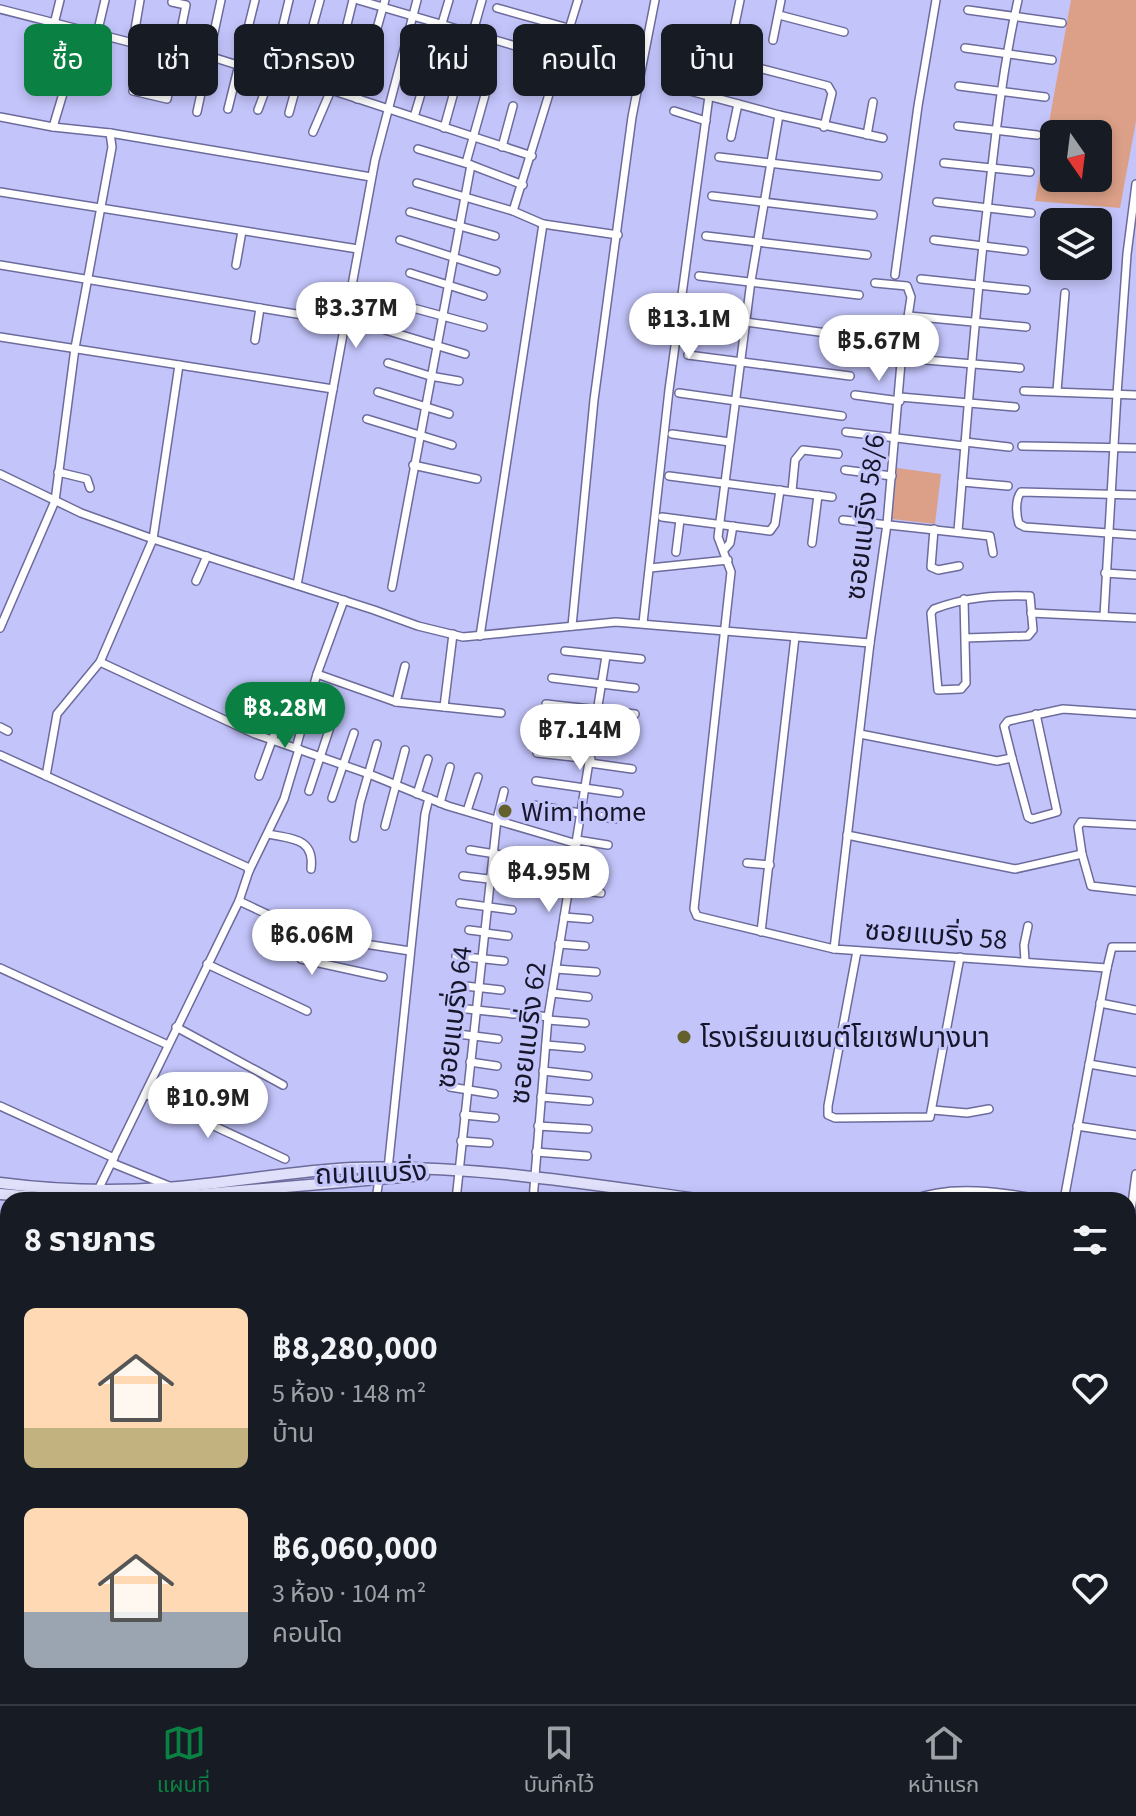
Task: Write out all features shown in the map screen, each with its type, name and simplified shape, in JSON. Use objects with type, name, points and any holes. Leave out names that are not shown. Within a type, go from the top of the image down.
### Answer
[{"type":"main road","name":"ถนนแบริ่ง","points":[[0,1183],[98,1190],[171,1188],[351,1168],[534,1178],[620,1192]]},
{"type":"main road","name":"ถนนแบริ่ง","points":[[229,1192],[456,1172]]},
{"type":"street","points":[[0,9],[54,24],[60,0]]},
{"type":"street","points":[[99,24],[105,0]]},
{"type":"street","points":[[136,24],[140,0]]},
{"type":"street","points":[[216,24],[221,0]]},
{"type":"street","points":[[249,24],[255,0]]},
{"type":"street","points":[[283,24],[289,0]]},
{"type":"street","points":[[314,24],[320,0]]},
{"type":"street","points":[[349,24],[355,0],[384,3],[442,24],[449,0]]},
{"type":"street","points":[[297,585],[371,177],[417,0]]},
{"type":"street","points":[[474,24],[482,0]]},
{"type":"street","points":[[569,24],[578,0]]},
{"type":"street","points":[[572,626],[594,400],[632,117],[655,0]]},
{"type":"street","points":[[735,24],[740,0]]},
{"type":"street","points":[[773,40],[781,0]]},
{"type":"street","points":[[895,275],[936,0]]},
{"type":"street","points":[[958,531],[990,169],[1006,53],[1018,0]]},
{"type":"street","points":[[172,2],[186,5],[182,24]]},
{"type":"street","points":[[357,99],[384,3]]},
{"type":"street","points":[[497,8],[554,24]]},
{"type":"street","points":[[968,10],[1062,23]]},
{"type":"street","points":[[779,15],[844,32]]},
{"type":"street","points":[[965,48],[1052,60]]},
{"type":"street","points":[[763,69],[828,86],[832,93],[824,127]]},
{"type":"street","points":[[228,109],[234,82]]},
{"type":"street","points":[[959,86],[1045,97]]},
{"type":"street","points":[[53,127],[62,96]]},
{"type":"street","points":[[149,96],[161,100],[168,96]]},
{"type":"street","points":[[197,112],[200,96]]},
{"type":"street","points":[[258,110],[263,96]]},
{"type":"street","points":[[289,113],[294,96]]},
{"type":"street","points":[[313,132],[328,96]]},
{"type":"street","points":[[348,96],[532,156]]},
{"type":"street","points":[[414,117],[420,96]]},
{"type":"street","points":[[444,128],[453,96]]},
{"type":"street","points":[[392,587],[466,198],[474,137],[485,96]]},
{"type":"street","points":[[513,211],[549,96]]},
{"type":"street","points":[[643,623],[669,390],[709,96],[824,127],[883,138]]},
{"type":"street","points":[[867,135],[873,102]]},
{"type":"street","points":[[731,137],[738,104]]},
{"type":"street","points":[[502,147],[513,106]]},
{"type":"street","points":[[674,111],[706,121]]},
{"type":"street","points":[[779,115],[751,281],[719,524],[718,537],[731,572],[694,912],[697,916],[834,949]]},
{"type":"street","points":[[0,117],[371,177]]},
{"type":"street","points":[[958,126],[1037,135]]},
{"type":"street","points":[[0,628],[55,501],[75,348],[112,147],[110,133]]},
{"type":"street","points":[[418,149],[523,185]]},
{"type":"street","points":[[719,157],[878,176]]},
{"type":"street","points":[[944,163],[1030,172]]},
{"type":"street","points":[[417,183],[513,211],[543,224],[618,235]]},
{"type":"street","points":[[1104,616],[1117,394],[1132,277],[1136,184]]},
{"type":"street","points":[[0,192],[358,249]]},
{"type":"street","points":[[712,196],[873,215]]},
{"type":"street","points":[[937,202],[1031,213]]},
{"type":"street","points":[[410,212],[495,236]]},
{"type":"street","points":[[480,636],[543,224]]},
{"type":"street","points":[[236,265],[242,231]]},
{"type":"street","points":[[706,236],[867,255]]},
{"type":"street","points":[[400,240],[496,271]]},
{"type":"street","points":[[934,240],[1024,251]]},
{"type":"street","points":[[0,265],[345,322]]},
{"type":"street","points":[[410,273],[483,296]]},
{"type":"street","points":[[699,276],[859,295]]},
{"type":"street","points":[[921,279],[1026,290]]},
{"type":"street","points":[[875,283],[907,286],[911,297],[909,316],[1026,327]]},
{"type":"street","points":[[1057,391],[1065,293]]},
{"type":"street","points":[[391,302],[483,327]]},
{"type":"street","points":[[255,340],[260,308]]},
{"type":"street","points":[[695,315],[856,337]]},
{"type":"street","name":"ซอยแบริ่ง 58/6","points":[[870,643],[887,524],[909,316]]},
{"type":"street","points":[[864,320],[907,325]]},
{"type":"street","points":[[385,330],[465,354]]},
{"type":"street","points":[[1123,335],[1136,336]]},
{"type":"street","points":[[0,337],[333,389]]},
{"type":"street","points":[[688,355],[850,376]]},
{"type":"street","points":[[859,357],[1020,368]]},
{"type":"street","points":[[388,363],[459,381]]},
{"type":"street","points":[[46,776],[57,714],[100,662],[153,539],[179,365]]},
{"type":"street","points":[[1024,391],[1136,395]]},
{"type":"street","points":[[378,392],[449,414]]},
{"type":"street","points":[[679,393],[842,416]]},
{"type":"street","points":[[855,395],[1015,407]]},
{"type":"street","points":[[367,419],[452,445]]},
{"type":"street","points":[[846,432],[1009,447]]},
{"type":"street","points":[[672,434],[730,442]]},
{"type":"street","points":[[1022,446],[1136,448]]},
{"type":"street","points":[[792,491],[795,460],[803,450],[838,454]]},
{"type":"street","points":[[413,465],[477,479]]},
{"type":"street","points":[[845,470],[892,476]]},
{"type":"street","points":[[58,472],[87,479],[90,488]]},
{"type":"street","points":[[0,474],[55,501],[153,539],[418,626],[453,634],[480,636],[616,622],[870,643]]},
{"type":"street","points":[[669,476],[832,497]]},
{"type":"street","points":[[962,482],[1008,486]]},
{"type":"street","points":[[662,517],[772,530],[780,490]]},
{"type":"street","points":[[1136,495],[1025,491],[1018,495],[1018,521],[1022,526],[1136,535]]},
{"type":"street","points":[[812,543],[818,495]]},
{"type":"street","points":[[676,552],[680,520]]},
{"type":"street","points":[[843,520],[990,536],[993,553]]},
{"type":"street","points":[[724,550],[730,543],[733,526]]},
{"type":"street","points":[[934,529],[931,567],[938,570],[959,566]]},
{"type":"street","points":[[196,581],[207,556]]},
{"type":"street","points":[[650,568],[728,560]]},
{"type":"street","points":[[1105,573],[1136,575]]},
{"type":"street","points":[[964,599],[965,686],[938,690],[931,613],[934,609],[964,599],[1030,596],[1031,613],[1031,634],[965,638]]},
{"type":"street","points":[[98,1190],[239,901],[249,871],[284,799],[317,674],[344,600]]},
{"type":"street","points":[[1031,613],[1136,618]]},
{"type":"street","points":[[444,707],[453,634]]},
{"type":"street","points":[[761,932],[795,637]]},
{"type":"street","name":"ซอยแบริ่ง 58","points":[[870,643],[834,949],[1107,968]]},
{"type":"street","points":[[565,651],[641,659]]},
{"type":"street","name":"ซอยแบริ่ง 62","points":[[533,1192],[548,1018],[606,656]]},
{"type":"street","points":[[100,662],[272,740],[440,803],[577,842],[608,845]]},
{"type":"street","points":[[396,702],[405,666]]},
{"type":"street","points":[[317,674],[396,702],[501,713]]},
{"type":"street","points":[[552,678],[635,688]]},
{"type":"street","points":[[546,704],[635,714]]},
{"type":"street","points":[[1036,714],[1057,812],[1032,819],[1028,817],[1005,723],[1036,714],[1070,708],[1136,714]]},
{"type":"street","points":[[259,776],[282,713]]},
{"type":"street","points":[[309,791],[332,721]]},
{"type":"street","points":[[542,726],[632,740]]},
{"type":"street","points":[[332,798],[354,733]]},
{"type":"street","points":[[860,734],[992,761],[1012,758]]},
{"type":"street","points":[[354,838],[360,803],[377,744]]},
{"type":"street","points":[[385,826],[405,750]]},
{"type":"street","points":[[537,753],[632,769]]},
{"type":"street","points":[[0,755],[247,867],[249,871]]},
{"type":"street","points":[[417,794],[428,759]]},
{"type":"street","points":[[440,803],[450,767]]},
{"type":"street","points":[[467,811],[478,777]]},
{"type":"street","points":[[536,781],[619,793]]},
{"type":"street","name":"ซอยแบริ่ง 64","points":[[456,1192],[497,819],[504,791]]},
{"type":"street","points":[[388,1169],[429,798]]},
{"type":"street","points":[[533,805],[615,819]]},
{"type":"street","points":[[1136,825],[1081,822],[1078,827],[1091,886],[1136,891]]},
{"type":"street","points":[[268,834],[296,839],[309,847],[313,854],[311,869]]},
{"type":"street","points":[[847,835],[1015,869],[1082,854]]},
{"type":"street","points":[[470,850],[515,857]]},
{"type":"street","points":[[747,863],[770,865]]},
{"type":"street","points":[[524,866],[571,873]]},
{"type":"street","points":[[463,876],[514,882]]},
{"type":"street","points":[[568,889],[601,893]]},
{"type":"street","points":[[239,901],[301,930],[339,940],[410,951]]},
{"type":"street","points":[[460,903],[512,910]]},
{"type":"street","points":[[564,917],[589,919]]},
{"type":"street","points":[[1025,961],[1028,926]]},
{"type":"street","points":[[301,930],[297,948],[301,959],[383,977]]},
{"type":"street","points":[[469,930],[508,936]]},
{"type":"street","points":[[559,944],[585,946]]},
{"type":"street","points":[[1065,1192],[1112,947],[1136,947]]},
{"type":"street","points":[[857,951],[828,1115],[835,1118],[930,1117],[960,957]]},
{"type":"street","points":[[456,956],[504,961]]},
{"type":"street","points":[[207,964],[307,1011]]},
{"type":"street","points":[[0,968],[168,1045]]},
{"type":"street","points":[[556,969],[596,972]]},
{"type":"street","points":[[456,985],[501,990]]},
{"type":"street","points":[[552,993],[588,997]]},
{"type":"street","points":[[1100,1003],[1136,1010]]},
{"type":"street","points":[[457,1008],[514,1014]]},
{"type":"street","points":[[527,1014],[585,1023]]},
{"type":"street","points":[[176,1027],[283,1085]]},
{"type":"street","points":[[450,1033],[498,1039]]},
{"type":"street","points":[[546,1045],[581,1048]]},
{"type":"street","points":[[470,1062],[497,1066]]},
{"type":"street","points":[[1089,1064],[1136,1072]]},
{"type":"street","points":[[543,1071],[588,1076]]},
{"type":"street","points":[[450,1087],[494,1094]]},
{"type":"street","points":[[145,1094],[285,1159]]},
{"type":"street","points":[[541,1097],[589,1101]]},
{"type":"street","points":[[0,1106],[171,1188]]},
{"type":"street","points":[[933,1110],[967,1113],[989,1109]]},
{"type":"street","points":[[464,1115],[495,1118]]},
{"type":"street","points":[[538,1126],[588,1129]]},
{"type":"street","points":[[1077,1126],[1136,1135]]},
{"type":"street","points":[[461,1141],[489,1143]]},
{"type":"street","points":[[536,1152],[587,1156]]},
{"type":"street","points":[[377,1192],[379,1179]]},
{"type":"street","points":[[965,1192],[998,1192]]},
{"type":"shaded area","points":[[1071,0],[1136,0],[1136,121],[1120,208],[1035,201],[1040,173],[1040,192],[1112,192],[1112,120],[1050,120]]},
{"type":"shaded area","points":[[897,468],[941,474],[935,524],[892,519]]},
{"type":"place","name":"Wim home","points":[[505,811]]},
{"type":"place","name":"โรงเรียนเซนต์โยเซฟบางนา","points":[[684,1037]]}]
